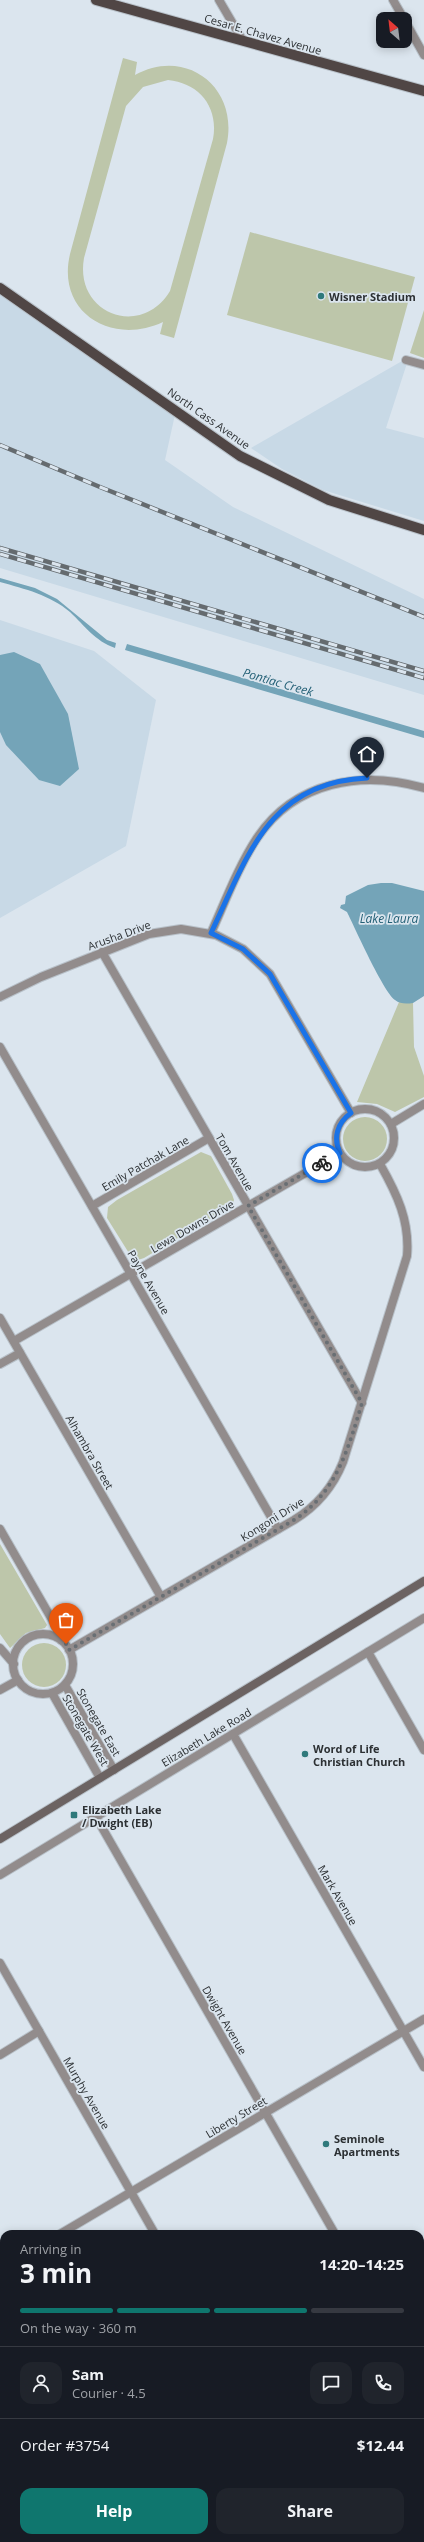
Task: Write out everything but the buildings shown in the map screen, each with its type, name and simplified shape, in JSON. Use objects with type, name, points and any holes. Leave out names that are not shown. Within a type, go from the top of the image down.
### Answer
[{"type":"main road","name":"Cesar E. Chavez Avenue","points":[[96,0],[424,91]]},
{"type":"main road","name":"North Cass Avenue","points":[[0,288],[240,456],[329,500],[424,530]]},
{"type":"main road","name":"Elizabeth Lake Road","points":[[0,1839],[424,1581]]},
{"type":"street","points":[[219,0],[242,41]]},
{"type":"street","points":[[393,0],[400,12]]},
{"type":"street","points":[[412,34],[424,55]]},
{"type":"street","points":[[406,360],[424,365]]},
{"type":"street","points":[[211,933],[255,842],[273,819],[296,800],[325,786],[352,779],[384,779],[424,788]]},
{"type":"street","name":"Arusha Drive","points":[[0,997],[30,981],[102,952],[158,932],[181,929],[211,933],[243,949],[270,974],[351,1113]]},
{"type":"street","name":"Tom Avenue","points":[[102,952],[362,1403]]},
{"type":"street","name":"Payne Avenue","points":[[0,1047],[278,1529]]},
{"type":"street","points":[[391,1124],[424,1104]]},
{"type":"street","points":[[359,1110],[373,1110],[385,1117],[391,1124],[395,1137],[394,1146],[390,1154],[380,1164],[367,1168],[358,1167],[349,1163],[340,1153],[336,1140],[337,1131],[341,1122],[351,1113],[359,1110]]},
{"type":"street","name":"Emily Patchak Lane","points":[[92,1206],[209,1138]]},
{"type":"street","name":"Lewa Downs Drive","points":[[14,1341],[340,1153]]},
{"type":"street","name":"Kongoni Drive","points":[[69,1650],[310,1509],[330,1486],[343,1462],[404,1271],[408,1249],[403,1210],[380,1164]]},
{"type":"street","name":"Alhambra Street","points":[[0,1318],[3,1331],[14,1341],[161,1597]]},
{"type":"street","points":[[0,1364],[20,1353]]},
{"type":"street","points":[[0,1529],[54,1623],[61,1640],[69,1650],[73,1666],[72,1674],[65,1685],[52,1693],[32,1692],[18,1680],[14,1664],[17,1650],[30,1638],[44,1634],[61,1640]]},
{"type":"street","name":"Elizabeth Lake Road","points":[[0,1875],[424,1618]]},
{"type":"street","points":[[0,1648],[14,1664]]},
{"type":"street","points":[[368,1652],[424,1750]]},
{"type":"street","points":[[0,1690],[18,1680]]},
{"type":"street","name":"Stonegate East","points":[[65,1685],[114,1770]]},
{"type":"street","name":"Stonegate West","points":[[52,1693],[100,1778]]},
{"type":"street","name":"Mark Avenue","points":[[233,1734],[424,2067]]},
{"type":"street","name":"Dwight Avenue","points":[[96,1817],[333,2230]]},
{"type":"street","name":"Murphy Avenue","points":[[0,1963],[154,2230]]},
{"type":"street","name":"Liberty Street","points":[[67,2230],[424,2019]]},
{"type":"street","points":[[0,2055],[39,2031]]},
{"type":"shaded area","points":[[0,288],[176,410],[165,460],[233,507],[424,599],[424,695],[0,568]]},
{"type":"shaded area","points":[[409,357],[386,428],[424,438],[424,521],[323,490],[282,469],[251,448]]},
{"type":"shaded area","points":[[0,620],[94,651],[156,700],[126,846],[0,918]]},
{"type":"green space","points":[[123,58],[137,62],[135,75],[154,68],[172,66],[189,69],[204,77],[216,89],[224,104],[228,123],[227,143],[174,338],[160,334],[163,322],[144,328],[125,330],[107,327],[92,319],[80,308],[71,293],[68,275],[70,254]],"holes":[[[168,80],[189,86],[204,99],[210,107],[214,127],[213,139],[170,291],[158,306],[143,314],[127,316],[112,314],[99,306],[89,294],[84,277],[84,258],[126,106],[143,87]]]},
{"type":"green space","name":"Wisner Stadium","points":[[250,232],[415,277],[392,361],[227,315]]},
{"type":"green space","points":[[424,310],[424,358],[410,353]]},
{"type":"green space","points":[[399,1002],[413,1003],[414,1047],[424,1076],[424,1097],[395,1112],[377,1104],[357,1102]]},
{"type":"green space","points":[[361,1117],[369,1117],[374,1118],[381,1123],[386,1130],[386,1148],[381,1155],[374,1160],[361,1161],[353,1158],[346,1151],[343,1143],[343,1135],[346,1127],[353,1120]]},
{"type":"green space","points":[[201,1152],[211,1156],[232,1194],[234,1200],[232,1206],[144,1258],[138,1260],[132,1258],[107,1218],[108,1207],[117,1200]]},
{"type":"green space","points":[[0,1544],[47,1625],[45,1628],[26,1633],[10,1648],[0,1634]]},
{"type":"green space","points":[[40,1643],[48,1643],[53,1644],[60,1649],[65,1656],[65,1674],[60,1681],[53,1686],[40,1687],[32,1684],[25,1677],[22,1669],[22,1661],[25,1653],[32,1646]]},
{"type":"water","points":[[0,578],[35,588],[57,599],[107,640],[116,643],[115,648],[96,637],[70,612],[54,601],[37,593],[0,582]]},
{"type":"water","points":[[127,644],[424,731],[424,738],[125,650]]},
{"type":"water","points":[[14,652],[40,664],[68,714],[79,769],[60,786],[39,780],[6,745],[0,732],[0,655]]},
{"type":"water","name":"Lake Laura","points":[[392,883],[424,891],[424,996],[413,1003],[406,1004],[399,1002],[390,994],[377,972],[347,912],[340,908],[341,905],[345,904],[346,896],[368,885]]},
{"type":"railway","points":[[0,445],[100,487],[424,617]]},
{"type":"railway","points":[[0,548],[424,671]]},
{"type":"railway","points":[[0,554],[424,678]]},
{"type":"way so far","points":[[66,1644],[69,1650],[294,1520],[305,1513],[317,1502],[336,1478],[343,1462],[362,1403],[248,1206],[322,1163]]},
{"type":"place","name":"Wisner Stadium","points":[[321,296]]},
{"type":"place","name":"Word of Life Christian Church","points":[[305,1754]]},
{"type":"place","name":"Elizabeth Lake / Dwight (EB)","points":[[74,1815]]},
{"type":"place","name":"Seminole Apartments","points":[[326,2144]]},
{"type":"route","points":[[322,1163],[340,1153],[336,1140],[337,1131],[341,1122],[351,1113],[270,974],[257,960],[243,949],[229,940],[211,933],[252,847],[273,819],[296,800],[319,788],[352,779],[367,778]]},
{"type":"water label","name":"Pontiac Creek","points":[[278,682]]}]
